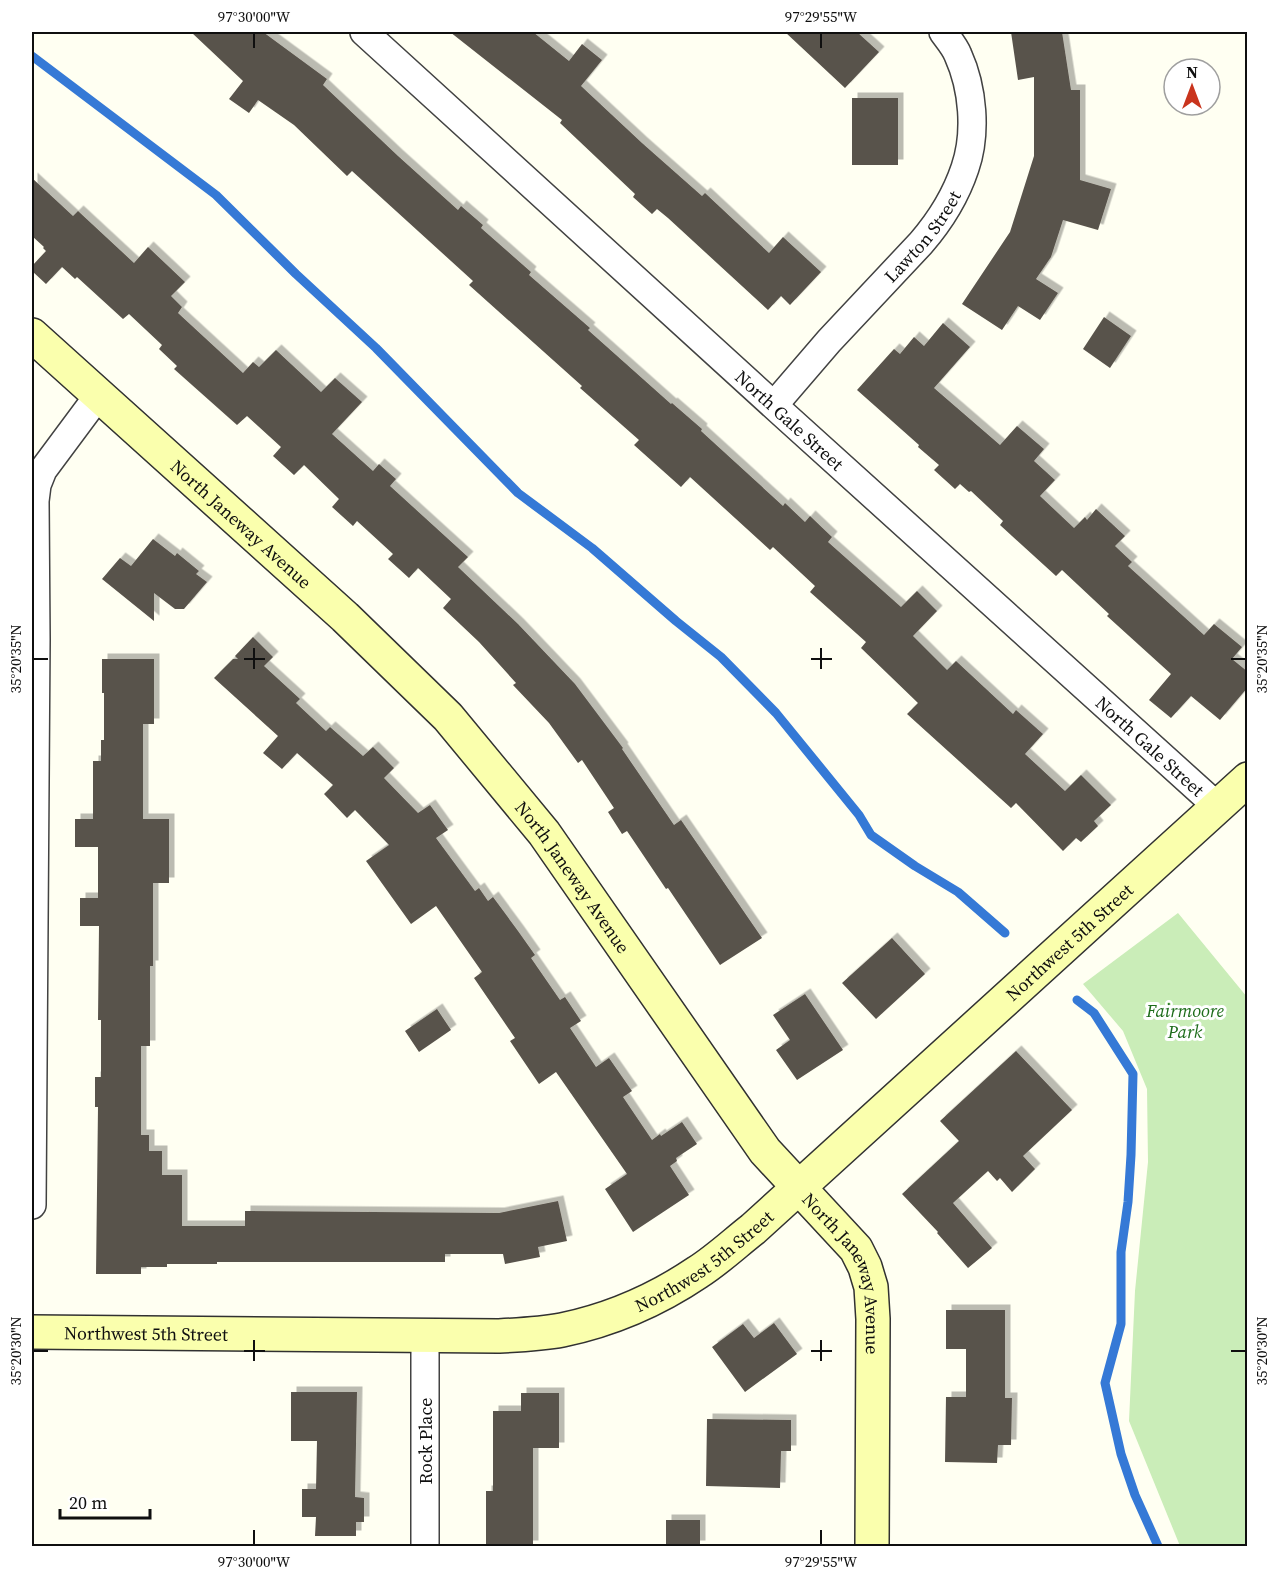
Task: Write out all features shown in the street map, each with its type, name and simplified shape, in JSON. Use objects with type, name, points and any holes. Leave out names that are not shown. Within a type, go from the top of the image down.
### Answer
[{"type":"street","name":"North Gale Street","points":[[364,32],[1218,807]]},
{"type":"street","name":"Lawton Street","points":[[774,405],[829,341],[921,243],[953,197],[965,167],[971,140],[972,115],[967,82],[958,53],[943,32]]},
{"type":"street","name":"North Janeway Avenue","points":[[32,335],[345,617],[448,717],[544,833],[765,1151],[856,1249],[871,1287],[873,1319],[872,1546]]},
{"type":"street","points":[[32,1205],[35,501],[37,485],[43,470],[98,396]]},
{"type":"street","name":"Northwest 5th Street","points":[[32,1332],[522,1335],[562,1330],[609,1316],[652,1299],[698,1272],[753,1229],[1248,779]]},
{"type":"street","name":"Rock Place","points":[[425,1335],[425,1546]]},
{"type":"green space","name":"Fairmoore Park","points":[[1178,913],[1247,997],[1247,1546],[1180,1546],[1129,1421],[1135,1291],[1148,1162],[1147,1089],[1123,1031],[1083,984]]},
{"type":"building","points":[[191,32],[263,32],[327,79],[323,85],[398,156],[458,210],[461,206],[483,225],[481,228],[531,272],[529,275],[671,404],[702,429],[701,431],[783,506],[785,503],[805,522],[810,516],[832,537],[828,542],[901,607],[917,591],[937,611],[913,636],[947,670],[956,661],[1013,714],[1016,710],[1043,734],[1025,754],[1065,791],[1081,775],[1111,805],[1094,821],[1098,826],[1081,842],[1076,838],[1063,851],[1016,803],[1011,808],[907,714],[918,703],[861,648],[866,642],[810,592],[815,586],[773,547],[770,550],[690,477],[681,487],[634,445],[639,440],[469,285],[473,281],[352,171],[347,176],[294,125],[258,100],[249,113],[229,99],[243,81]]},
{"type":"building","points":[[450,32],[533,32],[569,61],[582,44],[602,60],[581,86],[702,196],[705,193],[769,253],[783,237],[821,272],[790,305],[781,296],[768,310],[668,218],[657,209],[652,214],[633,197],[635,194],[560,123],[562,120]]},
{"type":"building","points":[[785,32],[857,32],[879,52],[845,88]]},
{"type":"building","points":[[1011,32],[1062,32],[1071,90],[1080,90],[1080,180],[1111,189],[1098,230],[1063,220],[1051,257],[1036,279],[1058,293],[1040,320],[1018,306],[1002,330],[962,304],[1010,232],[1034,156],[1034,77],[1018,80]]},
{"type":"building","points":[[852,98],[898,98],[898,165],[852,165]]},
{"type":"building","points":[[32,178],[73,216],[78,211],[134,263],[148,247],[185,282],[171,296],[182,307],[178,313],[243,373],[253,362],[259,367],[276,350],[321,392],[335,378],[362,402],[332,434],[373,471],[379,464],[396,479],[390,486],[468,557],[458,567],[518,624],[575,684],[623,748],[674,825],[681,820],[762,938],[720,965],[627,831],[622,834],[608,812],[614,808],[582,760],[578,763],[549,723],[513,685],[516,683],[479,642],[443,608],[451,599],[418,568],[409,578],[388,559],[393,554],[357,521],[353,526],[332,507],[339,499],[304,465],[294,475],[273,456],[281,447],[247,416],[237,425],[174,369],[177,366],[159,349],[162,345],[129,314],[123,319],[77,277],[75,279],[62,267],[46,284],[32,271],[32,266],[46,251],[32,236]]},
{"type":"building","points":[[1104,317],[1131,336],[1110,368],[1083,349]]},
{"type":"building","points":[[943,323],[970,347],[934,388],[1000,445],[1017,426],[1044,449],[1034,461],[1055,480],[1040,496],[1074,528],[1085,517],[1087,520],[1096,509],[1125,536],[1115,546],[1132,562],[1128,566],[1204,635],[1214,624],[1242,647],[1232,659],[1248,672],[1248,687],[1220,720],[1191,696],[1171,718],[1149,700],[1171,674],[1107,616],[1109,614],[1062,570],[1056,576],[1000,525],[1003,521],[971,491],[969,492],[960,484],[955,489],[934,470],[939,465],[857,390],[894,349],[900,354],[914,337],[924,346]]},
{"type":"building","points":[[153,539],[175,556],[177,553],[199,571],[196,574],[207,582],[184,609],[175,609],[154,593],[154,621],[102,579],[120,558],[131,566]]},
{"type":"building","points":[[253,637],[273,657],[264,666],[300,699],[296,703],[326,731],[330,727],[363,756],[373,747],[394,768],[384,778],[418,813],[430,805],[448,830],[436,838],[475,891],[479,888],[488,901],[493,897],[535,955],[531,958],[560,1000],[565,997],[581,1021],[570,1028],[596,1067],[609,1058],[632,1091],[623,1097],[652,1140],[682,1122],[697,1144],[676,1158],[677,1161],[670,1166],[689,1195],[633,1232],[605,1189],[627,1174],[556,1072],[539,1084],[510,1041],[515,1038],[474,978],[482,972],[436,906],[411,924],[366,861],[389,845],[355,810],[347,818],[324,794],[333,785],[297,753],[282,769],[263,753],[278,736],[214,678],[233,659],[238,659],[235,656]]},
{"type":"building","points":[[102,659],[154,659],[154,724],[143,724],[143,819],[169,819],[169,883],[153,883],[150,1046],[141,1046],[141,1135],[149,1135],[149,1151],[162,1151],[162,1175],[182,1175],[182,1226],[245,1226],[245,1211],[499,1213],[558,1201],[567,1241],[538,1247],[540,1257],[505,1264],[503,1254],[445,1254],[445,1262],[217,1262],[217,1264],[167,1264],[167,1267],[141,1267],[141,1274],[96,1274],[98,1107],[95,1107],[95,1077],[101,1077],[101,1020],[98,1020],[99,926],[80,926],[80,898],[98,898],[98,847],[75,847],[75,819],[93,819],[93,761],[101,761],[101,740],[104,740]]},
{"type":"building","points":[[892,938],[925,974],[876,1019],[842,983]]},
{"type":"building","points":[[805,994],[843,1050],[797,1080],[776,1050],[790,1040],[773,1015]]},
{"type":"building","points":[[437,1009],[451,1030],[419,1052],[405,1031]]},
{"type":"building","points":[[1016,1051],[1072,1110],[1023,1156],[1035,1169],[1012,1192],[1000,1178],[997,1181],[988,1171],[953,1203],[992,1248],[968,1268],[902,1194],[959,1141],[940,1121]]},
{"type":"building","points":[[946,1310],[1005,1310],[1005,1398],[1012,1398],[1011,1445],[998,1445],[997,1463],[945,1462],[946,1397],[966,1397],[966,1349],[946,1349]]},
{"type":"building","points":[[774,1323],[797,1354],[745,1392],[712,1347],[743,1324],[754,1338]]},
{"type":"building","points":[[291,1392],[357,1392],[355,1497],[364,1498],[364,1522],[356,1522],[356,1536],[315,1536],[316,1517],[302,1517],[302,1489],[316,1489],[317,1441],[291,1441]]},
{"type":"building","points":[[521,1393],[559,1393],[559,1448],[533,1448],[533,1546],[486,1546],[486,1491],[493,1491],[493,1411],[521,1411]]},
{"type":"building","points":[[707,1419],[791,1420],[791,1451],[781,1451],[780,1488],[706,1486]]},
{"type":"building","points":[[666,1520],[700,1520],[700,1546],[666,1546]]},
{"type":"waterway","points":[[32,56],[216,195],[296,274],[376,348],[518,493],[592,548],[721,657],[776,713],[859,815],[871,835],[915,866],[958,892],[1005,933]]},
{"type":"waterway","points":[[1077,1000],[1094,1013],[1133,1074],[1128,1202],[1121,1252],[1121,1324],[1105,1383],[1121,1454],[1135,1495],[1158,1546]]}]
